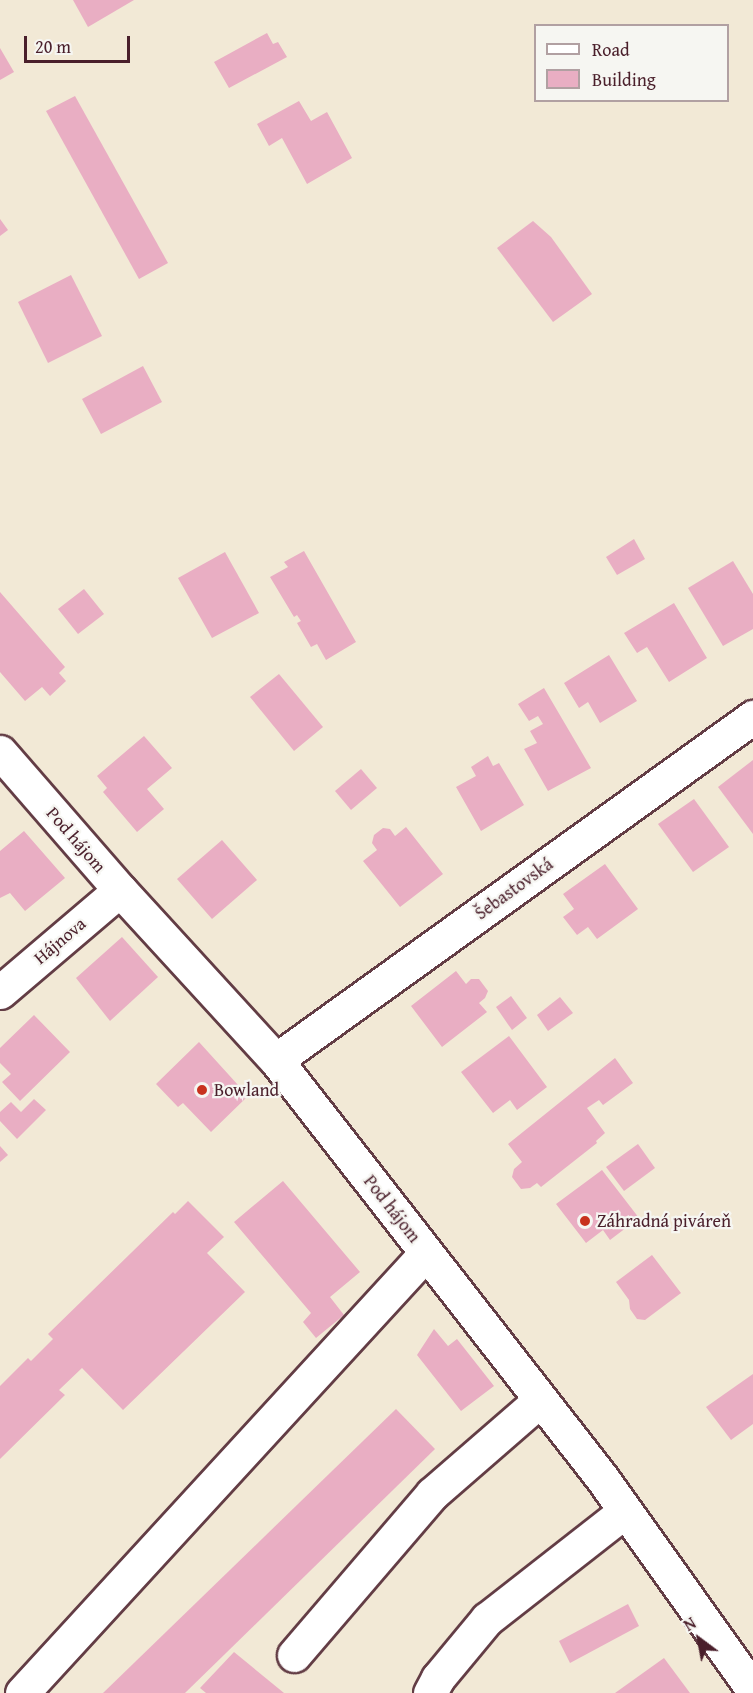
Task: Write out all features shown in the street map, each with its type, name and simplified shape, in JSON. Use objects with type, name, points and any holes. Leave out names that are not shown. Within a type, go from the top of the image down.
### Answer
[{"type":"street","name":"Šebastovská","points":[[276,1060],[753,717]]},
{"type":"street","name":"Pod hájom","points":[[0,752],[120,890],[276,1060],[625,1511],[753,1690]]},
{"type":"street","name":"Hájnova","points":[[0,992],[120,890]]},
{"type":"street","points":[[22,1693],[426,1253]]},
{"type":"street","points":[[294,1654],[432,1494],[540,1400]]},
{"type":"street","points":[[430,1693],[438,1678],[487,1619],[625,1511]]},
{"type":"building","points":[[73,0],[134,0],[88,27]]},
{"type":"building","points":[[267,33],[273,44],[278,42],[287,57],[229,88],[214,62]]},
{"type":"building","points":[[0,48],[14,72],[0,80]]},
{"type":"building","points":[[75,96],[168,263],[139,279],[46,111]]},
{"type":"building","points":[[299,101],[311,121],[327,112],[352,158],[307,184],[282,138],[269,146],[257,124]]},
{"type":"building","points":[[0,219],[8,230],[0,236]]},
{"type":"building","points":[[533,221],[551,237],[592,294],[553,322],[497,248]]},
{"type":"building","points":[[71,275],[102,336],[48,363],[18,302]]},
{"type":"building","points":[[143,366],[162,402],[101,434],[82,399]]},
{"type":"building","points":[[634,539],[645,559],[617,575],[606,557]]},
{"type":"building","points":[[304,551],[356,642],[326,660],[317,644],[311,647],[297,623],[301,621],[297,615],[294,617],[270,577],[288,567],[284,562]]},
{"type":"building","points":[[225,552],[259,613],[212,638],[178,578]]},
{"type":"building","points":[[733,561],[753,594],[753,629],[723,646],[688,588]]},
{"type":"building","points":[[84,589],[104,614],[78,634],[58,609]]},
{"type":"building","points":[[0,592],[65,667],[59,673],[66,681],[50,696],[42,687],[25,701],[0,672]]},
{"type":"building","points":[[674,603],[707,658],[669,682],[647,647],[637,653],[624,633]]},
{"type":"building","points":[[609,655],[637,701],[600,723],[588,702],[579,708],[564,683]]},
{"type":"building","points":[[279,674],[323,727],[294,751],[250,697]]},
{"type":"building","points":[[544,688],[591,768],[548,791],[524,749],[537,743],[530,731],[543,724],[538,716],[529,721],[518,704]]},
{"type":"building","points":[[144,736],[172,768],[147,789],[164,809],[137,832],[103,792],[107,788],[97,776]]},
{"type":"building","points":[[488,756],[493,766],[499,763],[524,805],[481,831],[456,787],[476,776],[471,767]]},
{"type":"building","points":[[753,760],[753,834],[718,787]]},
{"type":"building","points":[[361,769],[377,788],[351,810],[335,791]]},
{"type":"building","points":[[694,799],[729,847],[693,872],[658,824]]},
{"type":"building","points":[[406,827],[443,874],[400,907],[363,861],[377,850],[372,843],[374,835],[383,828],[390,829],[395,836]]},
{"type":"building","points":[[24,831],[65,878],[25,911],[10,893],[0,898],[0,851]]},
{"type":"building","points":[[222,840],[257,880],[212,919],[177,879]]},
{"type":"building","points":[[605,864],[638,909],[597,939],[588,927],[577,935],[563,917],[574,909],[563,894]]},
{"type":"building","points":[[122,937],[158,977],[110,1021],[76,978]]},
{"type":"building","points":[[456,971],[466,984],[471,979],[479,979],[488,991],[479,1003],[487,1012],[442,1047],[411,1006]]},
{"type":"building","points":[[511,996],[527,1018],[512,1030],[496,1007]]},
{"type":"building","points":[[560,997],[573,1013],[548,1031],[537,1015]]},
{"type":"building","points":[[34,1015],[70,1052],[20,1101],[2,1082],[11,1074],[0,1063],[0,1048]]},
{"type":"building","points":[[509,1036],[547,1087],[517,1110],[510,1100],[493,1113],[461,1072]]},
{"type":"building","name":"Bowland","points":[[199,1042],[248,1096],[211,1132],[183,1103],[178,1107],[156,1084]]},
{"type":"building","points":[[615,1058],[633,1083],[603,1105],[599,1100],[587,1108],[605,1133],[596,1141],[597,1143],[541,1187],[537,1183],[530,1188],[521,1189],[512,1177],[514,1169],[522,1162],[508,1144]]},
{"type":"building","points":[[34,1099],[46,1110],[17,1139],[0,1121],[0,1112],[11,1102],[21,1112]]},
{"type":"building","points":[[638,1144],[655,1168],[624,1191],[606,1167]]},
{"type":"building","points":[[0,1146],[8,1155],[0,1162]]},
{"type":"building","points":[[602,1170],[639,1218],[610,1240],[603,1230],[586,1243],[556,1204]]},
{"type":"building","points":[[283,1181],[360,1272],[330,1297],[344,1315],[316,1338],[303,1322],[311,1313],[234,1222]]},
{"type":"building","points":[[188,1201],[224,1237],[207,1253],[245,1292],[123,1410],[82,1368],[59,1390],[65,1395],[0,1459],[0,1386],[28,1358],[31,1361],[53,1339],[48,1334],[173,1212],[175,1214]]},
{"type":"building","points":[[652,1255],[681,1293],[645,1320],[637,1319],[630,1309],[629,1300],[616,1282]]},
{"type":"building","points":[[434,1329],[448,1346],[457,1339],[494,1386],[461,1411],[417,1355]]},
{"type":"building","points":[[753,1374],[753,1424],[731,1440],[706,1407]]},
{"type":"building","points":[[396,1409],[435,1449],[185,1693],[103,1693]]},
{"type":"building","points":[[628,1604],[639,1626],[570,1663],[559,1641]]},
{"type":"building","points":[[234,1652],[284,1693],[206,1693],[200,1688]]},
{"type":"building","points":[[664,1658],[690,1693],[615,1693]]},
{"type":"place","name":"Bowland","points":[[202,1090]]},
{"type":"place","name":"Záhradná piváreň","points":[[585,1221]]}]
